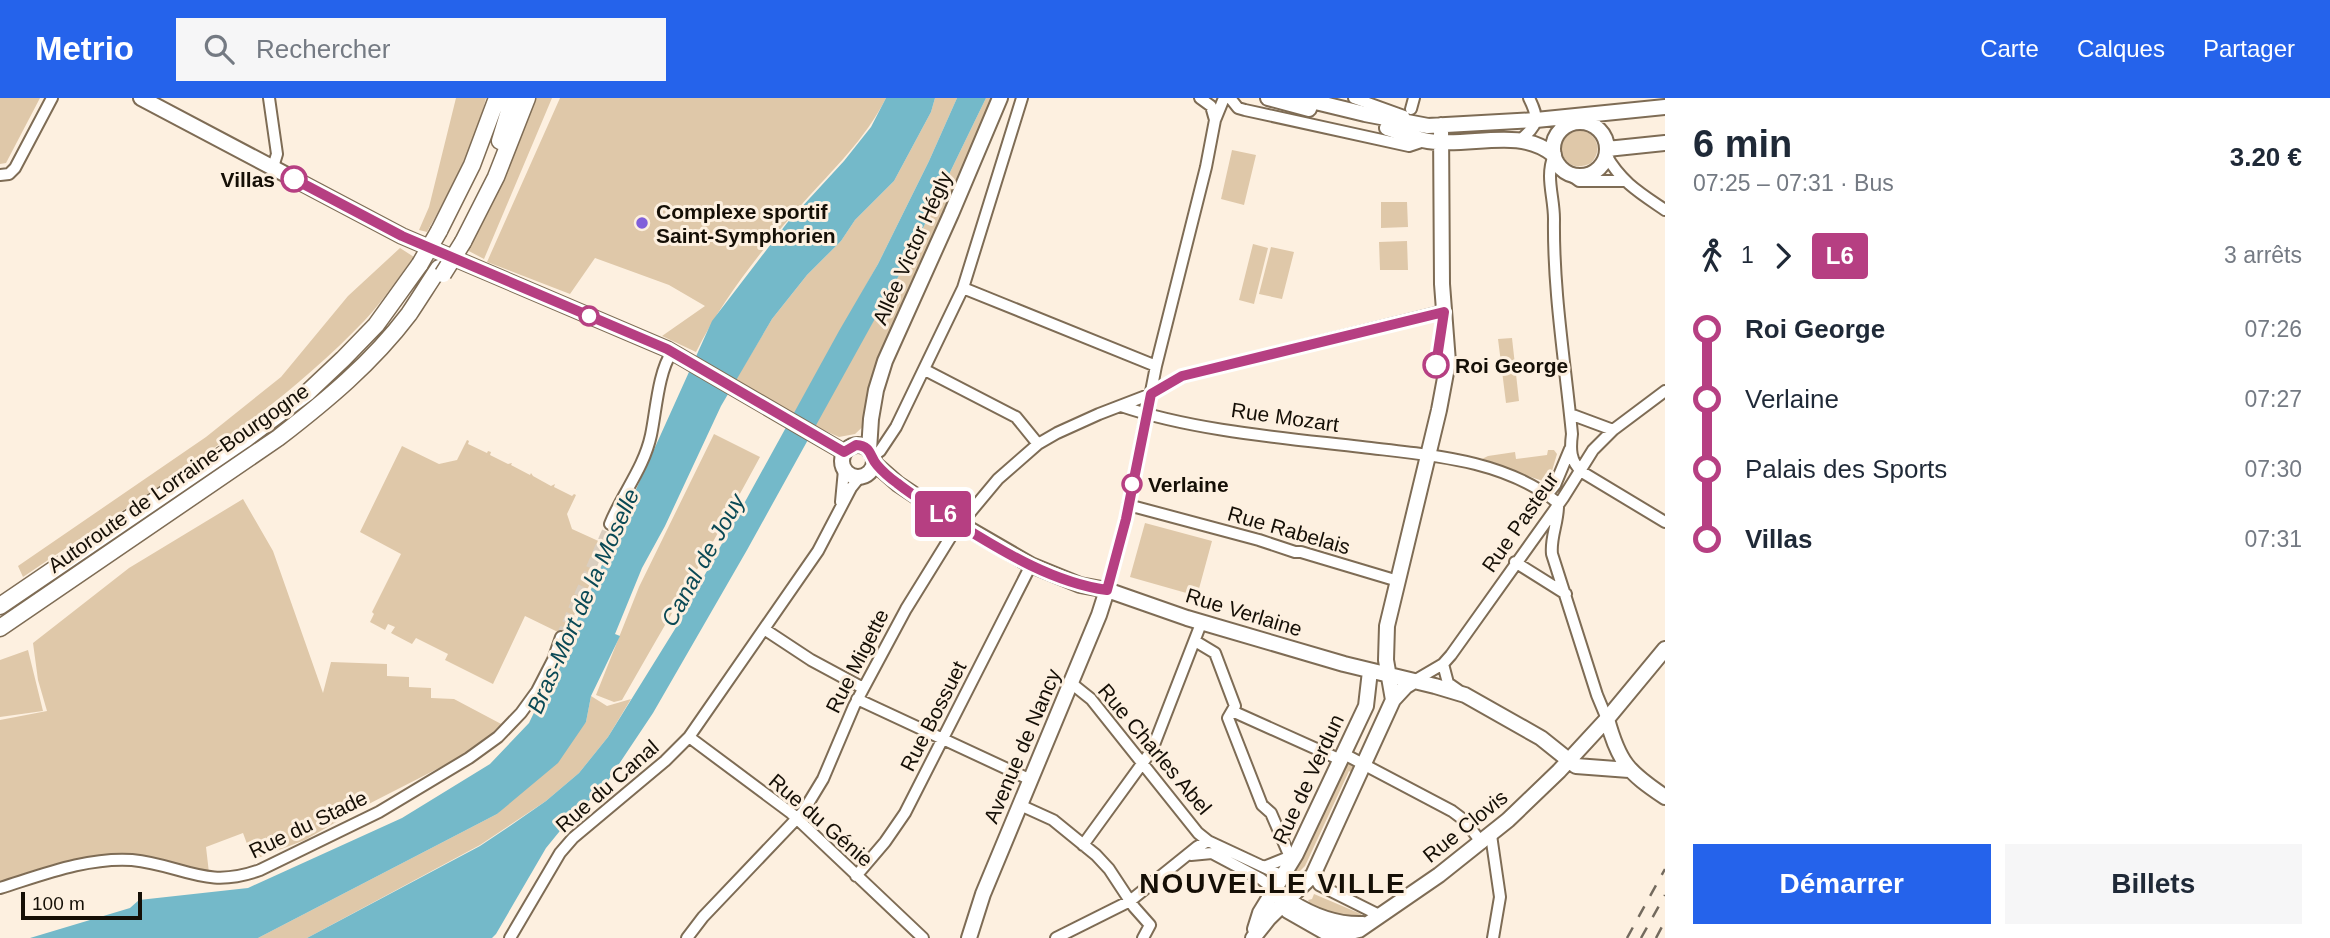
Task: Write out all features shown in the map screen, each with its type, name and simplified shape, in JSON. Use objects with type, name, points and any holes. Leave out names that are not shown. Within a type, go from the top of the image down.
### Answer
[{"type":"highway","points":[[472,165],[489,98]]},
{"type":"highway","name":"Autoroute de Lorraine-Bourgogne","points":[[0,606],[244,440],[308,392],[376,325],[420,264],[439,231],[472,165],[497,98]]},
{"type":"highway","points":[[459,241],[492,163],[513,98]]},
{"type":"highway","points":[[459,241],[496,177],[527,98]]},
{"type":"highway","name":"Autoroute de Lorraine-Bourgogne","points":[[0,628],[316,409],[369,360],[409,313],[419,307],[459,241]]},
{"type":"main road","name":"Rue Verlaine","points":[[141,98],[402,236],[547,296],[675,354],[863,460],[960,524],[1031,565],[1080,585],[1107,590],[1370,671]]},
{"type":"main road","name":"Allée Victor Hégly","points":[[844,470],[841,461],[863,460],[885,361],[1000,98]]},
{"type":"main road","points":[[1268,98],[1403,132],[1426,141],[1520,140],[1540,145],[1554,155]]},
{"type":"main road","points":[[1299,98],[1428,126],[1575,120],[1626,105],[1665,107]]},
{"type":"main road","points":[[1575,120],[1601,133],[1606,152],[1602,164],[1590,174],[1567,172],[1557,163],[1554,155],[1556,135],[1575,120]]},
{"type":"main road","points":[[1393,700],[1385,640],[1387,626],[1423,455],[1448,362],[1442,284],[1441,125]]},
{"type":"main road","points":[[1606,152],[1665,143]]},
{"type":"main road","name":"Avenue de Nancy","points":[[969,938],[974,918],[1107,590]]},
{"type":"main road","name":"Rue Clovis","points":[[1375,920],[1484,841],[1569,760],[1665,649]]},
{"type":"main road","points":[[1370,671],[1388,671],[1447,683]]},
{"type":"main road","name":"Rue de Verdun","points":[[1252,938],[1260,913],[1283,876],[1368,699],[1370,671]]},
{"type":"main road","points":[[1420,678],[1465,695],[1541,738],[1581,768],[1629,769]]},
{"type":"main road","name":"Rue de Verdun","points":[[1252,938],[1312,875],[1393,700],[1406,686],[1420,678]]},
{"type":"main road","points":[[1607,719],[1622,759],[1629,769],[1665,797]]},
{"type":"main road","points":[[1283,876],[1290,898],[1288,911],[1325,932],[1343,932],[1375,920]]},
{"type":"main road","points":[[1275,890],[1343,932]]},
{"type":"main road","name":"Avenue de Nancy","points":[[962,938],[974,918]]},
{"type":"street","points":[[0,175],[9,174],[15,168],[52,98]]},
{"type":"street","points":[[269,98],[277,154],[273,167]]},
{"type":"street","name":"Rue du Canal","points":[[510,938],[560,853],[573,838],[665,761],[689,737],[818,551],[863,460],[880,451],[896,427],[963,288],[1022,98]]},
{"type":"street","points":[[1199,98],[1211,106],[1215,120]]},
{"type":"street","points":[[1107,590],[1114,570],[1156,366],[1206,167],[1215,120],[1224,98]]},
{"type":"street","points":[[1230,98],[1238,108],[1392,143],[1409,146],[1426,141]]},
{"type":"street","points":[[1354,98],[1391,112],[1441,125]]},
{"type":"street","points":[[1520,140],[1534,128],[1536,120],[1529,98]]},
{"type":"street","points":[[1606,152],[1623,181],[1665,210]]},
{"type":"street","points":[[1547,495],[1555,485],[1570,449],[1572,433],[1556,284],[1549,168],[1554,155]]},
{"type":"street","points":[[1552,197],[1557,183],[1567,172],[1579,181],[1623,181]]},
{"type":"street","points":[[963,288],[1156,366]]},
{"type":"street","name":"Rue Migette","points":[[687,938],[797,820],[823,779],[860,693],[906,609],[960,524],[998,479],[1038,444],[1078,423],[1151,394],[1182,376],[1444,312]]},
{"type":"street","points":[[610,524],[643,459],[652,433],[654,407],[667,362],[675,354]]},
{"type":"street","points":[[925,370],[1016,417],[1038,444]]},
{"type":"street","name":"Rue Pasteur","points":[[1420,678],[1443,664],[1558,503],[1586,459],[1613,430],[1665,391]]},
{"type":"street","name":"Rue Mozart","points":[[1121,406],[1147,415],[1263,435],[1480,465],[1509,476],[1558,503]]},
{"type":"street","points":[[1570,414],[1613,430]]},
{"type":"street","points":[[1572,433],[1579,452],[1586,459]]},
{"type":"street","points":[[1570,449],[1579,470],[1665,522]]},
{"type":"street","points":[[840,508],[844,470]]},
{"type":"street","points":[[1558,503],[1557,524],[1551,547],[1607,719]]},
{"type":"street","name":"Rue Rabelais","points":[[1128,505],[1398,580]]},
{"type":"street","points":[[1515,562],[1566,594]]},
{"type":"street","name":"Rue Bossuet","points":[[856,876],[905,813],[1031,565]]},
{"type":"street","points":[[1083,845],[1152,750],[1202,621]]},
{"type":"street","points":[[764,629],[860,693],[942,739],[1031,780]]},
{"type":"street","name":"Rue du Stade","points":[[0,888],[78,864],[96,862],[131,860],[213,878],[260,870],[379,812],[469,758],[498,737],[537,691],[561,637]]},
{"type":"street","points":[[1195,641],[1215,653],[1235,706],[1228,718],[1262,805],[1271,813],[1293,855],[1264,867]]},
{"type":"street","points":[[1443,664],[1447,683],[1465,695]]},
{"type":"street","name":"Rue Charles Abel","points":[[1071,683],[1091,699],[1208,841]]},
{"type":"street","points":[[1232,711],[1342,757],[1365,763],[1464,820],[1484,841],[1499,877],[1500,897],[1493,938]]},
{"type":"street","name":"Rue du Génie","points":[[689,737],[797,820],[923,938]]},
{"type":"street","points":[[1020,805],[1053,820],[1109,869],[1150,925],[1143,938]]},
{"type":"street","points":[[1208,841],[1212,853]]},
{"type":"street","points":[[1056,938],[1130,901],[1208,841]]},
{"type":"street","points":[[1208,841],[1283,876]]},
{"type":"street","points":[[1188,856],[1212,853],[1261,879],[1275,890]]},
{"type":"street","points":[[1312,875],[1320,886],[1375,920]]},
{"type":"shaded area","points":[[0,98],[40,98],[6,163],[0,164]]},
{"type":"shaded area","points":[[456,98],[486,98],[468,151],[427,232],[419,230],[429,207]]},
{"type":"shaded area","points":[[530,98],[552,98],[484,259],[465,249]]},
{"type":"shaded area","name":"Complexe sportif Saint-Symphorien","points":[[560,98],[886,98],[858,141],[788,220],[745,274],[718,312],[696,352],[662,336],[705,306],[669,285],[595,258],[570,294],[487,262]]},
{"type":"shaded area","points":[[935,98],[957,98],[878,264],[794,414],[735,381],[772,319],[807,275],[841,241],[855,220],[894,181],[931,112]]},
{"type":"shaded area","points":[[986,98],[991,98],[932,258],[885,361],[871,419],[855,434],[839,437],[814,426],[908,259]]},
{"type":"shaded area","points":[[1582,130],[1595,140],[1597,154],[1591,163],[1572,165],[1562,153],[1562,146],[1571,133]]},
{"type":"shaded area","points":[[1232,150],[1256,155],[1244,205],[1221,199]]},
{"type":"shaded area","points":[[1381,202],[1407,202],[1408,227],[1381,228]]},
{"type":"shaded area","points":[[1407,241],[1408,270],[1380,270],[1379,242]]},
{"type":"shaded area","points":[[1253,244],[1268,248],[1254,304],[1239,300]]},
{"type":"shaded area","points":[[1271,247],[1294,252],[1282,299],[1259,294]]},
{"type":"shaded area","points":[[400,248],[414,257],[372,313],[328,357],[202,457],[23,577],[18,566],[206,437],[281,377],[348,296]]},
{"type":"shaded area","points":[[1512,338],[1519,401],[1506,403],[1498,339]]},
{"type":"shaded area","points":[[714,434],[760,457],[622,700],[614,702],[596,695],[639,587]]},
{"type":"shaded area","points":[[467,440],[468,444],[487,453],[491,452],[490,455],[508,464],[512,463],[511,465],[530,475],[531,473],[551,486],[555,484],[554,487],[572,496],[576,495],[567,514],[572,529],[605,544],[589,586],[564,635],[525,616],[493,684],[445,660],[448,654],[416,638],[412,644],[391,633],[395,627],[388,624],[385,630],[370,622],[374,614],[372,612],[401,554],[360,532],[402,446],[439,464],[457,460]]},
{"type":"shaded area","points":[[1548,450],[1554,450],[1557,454],[1549,481],[1546,482],[1480,460],[1488,456],[1515,452],[1516,459],[1547,455]]},
{"type":"shaded area","points":[[243,499],[273,551],[323,693],[331,662],[387,664],[387,676],[409,677],[409,687],[431,688],[431,698],[454,699],[505,726],[480,747],[355,811],[305,840],[253,860],[243,833],[206,847],[209,873],[141,857],[78,861],[0,882],[0,720],[47,711],[38,680],[33,643],[129,568]]},
{"type":"shaded area","points":[[1145,523],[1212,541],[1197,596],[1130,577]]},
{"type":"shaded area","points":[[28,650],[43,711],[0,717],[0,660]]},
{"type":"shaded area","points":[[591,696],[607,706],[631,699],[608,737],[579,773],[546,801],[480,845],[307,938],[258,938],[497,814],[586,722]]},
{"type":"shaded area","points":[[1346,760],[1355,766],[1352,773],[1349,771],[1305,866],[1297,874],[1295,871]]},
{"type":"shaded area","points":[[1314,894],[1361,914],[1363,919],[1345,921],[1311,906],[1308,900],[1312,899]]},
{"type":"water","points":[[886,98],[935,98],[931,112],[894,181],[855,220],[841,241],[807,275],[772,319],[721,406],[665,526],[642,568],[615,634],[620,636],[591,696],[586,722],[558,763],[497,814],[258,938],[30,938],[130,908],[139,900],[248,888],[402,818],[490,764],[529,723],[712,321],[787,223],[871,127]]},
{"type":"water","points":[[957,98],[986,98],[908,259],[747,550],[653,713],[605,785],[568,821],[546,848],[496,934],[492,938],[307,938],[480,846],[510,826],[546,801],[579,773],[608,737],[675,629],[878,264]]},
{"type":"tunnel","points":[[561,637],[610,524]]},
{"type":"railway","points":[[1627,938],[1665,869]]},
{"type":"railway","points":[[1641,938],[1665,895]]},
{"type":"railway","points":[[1656,938],[1665,921]]},
{"type":"bus line","name":"L6","points":[[294,179],[402,236],[667,349],[844,452],[851,446],[865,447],[871,453],[874,463],[898,484],[969,531],[1031,565],[1088,587],[1107,590],[1126,519],[1151,394],[1163,386],[1182,376],[1444,312],[1436,365]]},
{"type":"place","name":"Villas","points":[[294,179]]},
{"type":"place","name":"Complexe sportif Saint-Symphorien","points":[[642,223]]},
{"type":"place","name":"Roi George","points":[[1436,365]]},
{"type":"place","name":"Verlaine","points":[[1132,484]]},
{"type":"district","name":"NOUVELLE VILLE","points":[[1273,883]]},
{"type":"water label","name":"Canal de Jouy","points":[[703,560]]},
{"type":"water label","name":"Bras-Mort de la Moselle","points":[[583,601]]}]
